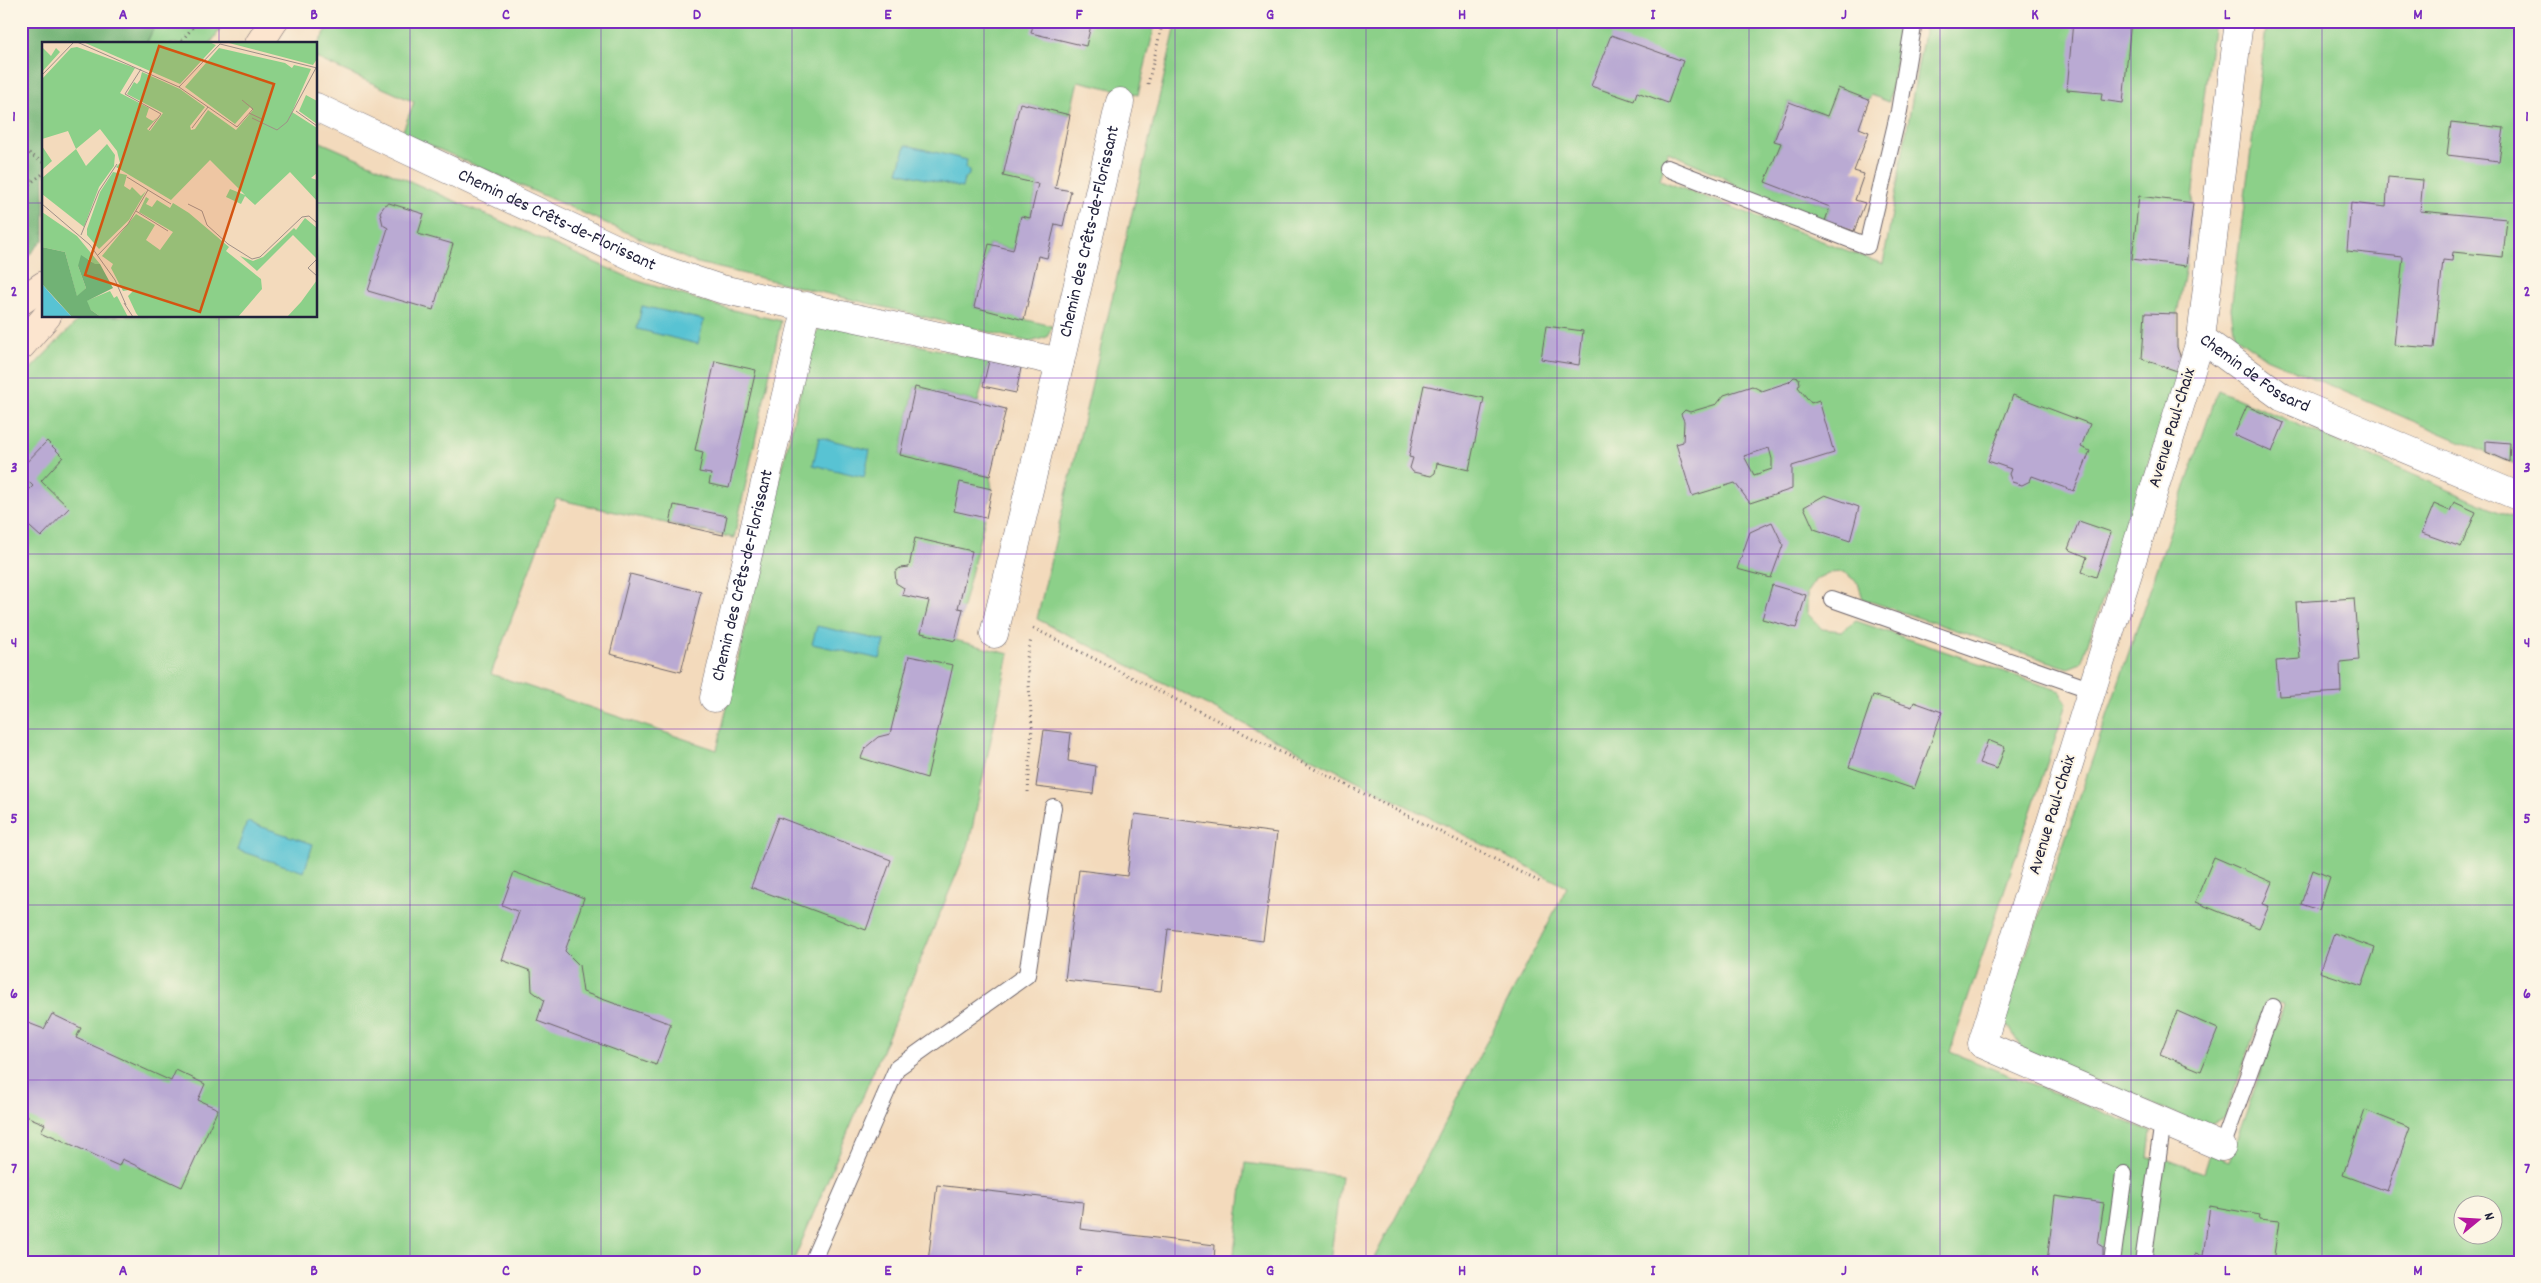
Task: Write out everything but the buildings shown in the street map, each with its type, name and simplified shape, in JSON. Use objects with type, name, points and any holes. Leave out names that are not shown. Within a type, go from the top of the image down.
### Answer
[{"type":"main road","points":[[260,42],[274,21]]},
{"type":"main road","points":[[21,301],[42,286]]},
{"type":"main road","points":[[21,346],[45,318]]},
{"type":"street","name":"Chemin de Fossard","points":[[2239,21],[2201,338],[2282,397],[2520,497]]},
{"type":"street","name":"Chemin des Crêts-de-Florissant","points":[[994,634],[1060,362],[1120,102]]},
{"type":"street","name":"Chemin des Crêts-de-Florissant","points":[[318,108],[655,267],[721,289],[1060,362]]},
{"type":"street","name":"Chemin des Crêts-de-Florissant","points":[[714,698],[807,306]]},
{"type":"street","name":"Avenue Paul-Chaix","points":[[2201,338],[1982,1044],[2222,1147]]},
{"type":"lane","points":[[1667,168],[1867,246],[1899,111],[1914,21]]},
{"type":"lane","points":[[1832,599],[2092,690]]},
{"type":"lane","points":[[812,1262],[897,1068],[1027,975],[1054,807]]},
{"type":"lane","points":[[2222,1147],[2273,1008]]},
{"type":"lane","points":[[2143,1262],[2163,1122]]},
{"type":"lane","points":[[2112,1262],[2124,1174]]},
{"type":"path","points":[[181,42],[198,21]]},
{"type":"path","points":[[21,148],[42,162]]},
{"type":"path","points":[[21,190],[42,174]]},
{"type":"path","points":[[1054,807],[1028,802],[1032,727],[1027,658],[1033,628],[1542,883]]},
{"type":"green space","points":[[21,21],[157,21],[147,42],[42,42],[42,241],[21,264]]},
{"type":"green space","points":[[157,21],[226,21],[211,42],[147,42]]},
{"type":"green space","points":[[332,21],[1156,21],[1138,95],[1078,81],[1070,115],[1020,103],[1003,176],[1038,184],[1030,218],[1021,217],[1013,250],[989,244],[974,307],[1052,326],[1047,337],[1030,342],[694,262],[402,133],[414,102],[318,59],[318,44]]},
{"type":"green space","points":[[1177,21],[1902,21],[1889,102],[1871,95],[1869,100],[1838,88],[1827,116],[1789,102],[1774,140],[1781,143],[1766,182],[1830,207],[1825,221],[1741,188],[1713,172],[1668,152],[1660,180],[1883,264],[1926,21],[2214,21],[2197,149],[2186,266],[2177,314],[2177,347],[2183,364],[2081,663],[2068,668],[1863,599],[1858,583],[1844,572],[1828,573],[1816,579],[1807,592],[1807,613],[1822,629],[1842,631],[1856,621],[2060,691],[2067,704],[1950,1052],[2151,1131],[2148,1158],[2168,1160],[2204,1173],[2210,1154],[2229,1161],[2284,1005],[2266,1001],[2225,1117],[2205,1126],[2024,1051],[2004,1019],[2218,390],[2520,521],[2520,1262],[1372,1262],[1567,887],[1037,619]]},
{"type":"green space","points":[[2267,21],[2520,21],[2520,467],[2266,358],[2235,336],[2231,309]]},
{"type":"green space","points":[[318,141],[635,280],[724,308],[781,321],[734,538],[556,499],[491,674],[717,750],[813,336],[820,328],[828,325],[989,361],[978,402],[915,387],[900,455],[990,476],[992,489],[955,640],[1009,654],[971,834],[968,847],[793,1262],[21,1262],[21,552],[29,544],[21,537],[21,379],[80,318],[318,318]]},
{"type":"green space","points":[[1245,1163],[1341,1176],[1330,1262],[1233,1262]]},
{"type":"water","points":[[906,145],[967,160],[965,168],[969,171],[969,175],[964,179],[962,188],[898,172]]},
{"type":"water","points":[[642,306],[704,320],[698,344],[637,329]]},
{"type":"water","points":[[819,437],[870,450],[864,477],[813,465]]},
{"type":"water","points":[[817,626],[885,641],[880,659],[812,644]]},
{"type":"water","points":[[247,822],[313,844],[304,872],[237,850]]}]
